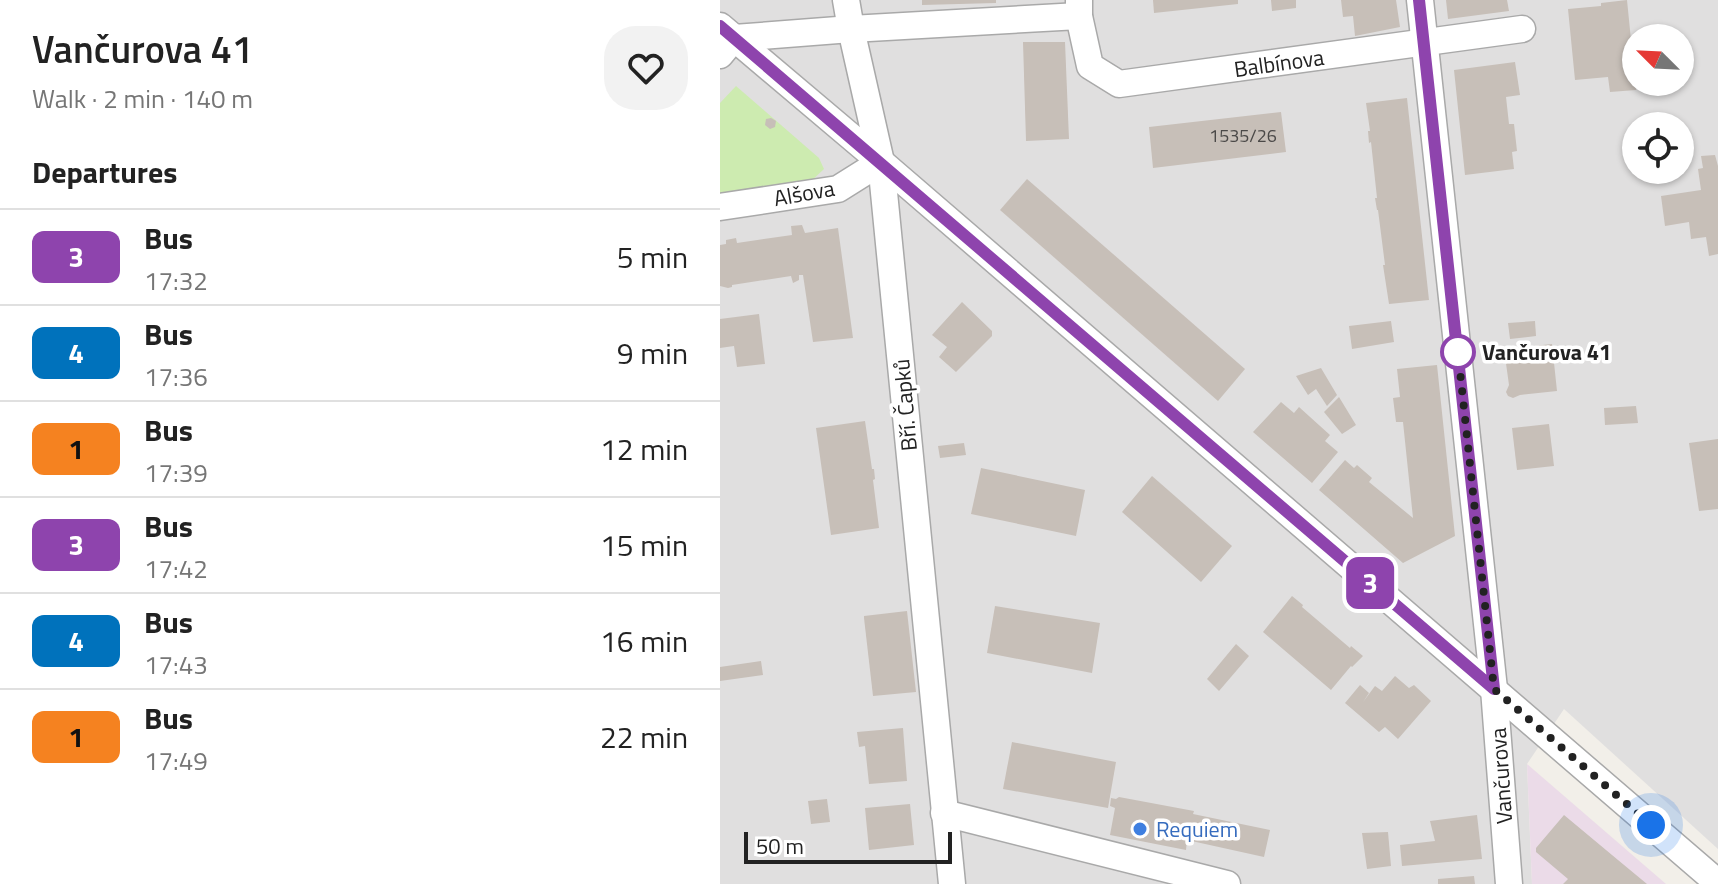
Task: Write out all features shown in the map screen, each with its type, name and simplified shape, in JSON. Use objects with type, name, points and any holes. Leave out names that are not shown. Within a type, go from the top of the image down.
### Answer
[{"type":"street","name":"Bří. Čapků","points":[[846,0],[881,162],[952,884]]},
{"type":"street","name":"Vančurova","points":[[1420,0],[1494,689],[1509,884]]},
{"type":"street","name":"Balbínova","points":[[851,29],[1079,8],[1090,66],[1119,84],[1522,29]]},
{"type":"street","points":[[725,39],[851,29]]},
{"type":"street","points":[[725,39],[881,162],[1718,883]]},
{"type":"street","name":"Alšova","points":[[720,207],[838,189],[881,162]]},
{"type":"street","points":[[944,813],[1227,884]]},
{"type":"shaded area","points":[[720,0],[1718,0],[1718,849],[1564,709],[1527,764],[1532,884],[720,884]]},
{"type":"shaded area","points":[[1527,764],[1666,884],[1532,884]]},
{"type":"green space","points":[[736,86],[819,158],[824,169],[807,185],[720,199],[720,103]]},
{"type":"building","points":[[922,0],[996,0],[996,3],[922,5]]},
{"type":"building","points":[[1153,0],[1238,0],[1238,4],[1154,13]]},
{"type":"building","points":[[1271,0],[1296,0],[1296,8],[1272,11]]},
{"type":"building","points":[[1341,0],[1396,0],[1400,27],[1355,36],[1353,16],[1343,17]]},
{"type":"building","points":[[1446,0],[1507,0],[1509,11],[1448,19]]},
{"type":"building","points":[[1627,0],[1629,24],[1622,24],[1622,91],[1610,92],[1608,77],[1575,80],[1568,9],[1601,6],[1601,3]]},
{"type":"building","points":[[1023,42],[1065,42],[1069,139],[1026,141]]},
{"type":"building","points":[[1515,62],[1520,95],[1506,97],[1509,124],[1514,124],[1517,151],[1512,152],[1514,169],[1465,175],[1454,70]]},
{"type":"building","points":[[1407,98],[1429,300],[1389,304],[1366,103]]},
{"type":"building","points":[[1281,112],[1286,152],[1153,168],[1149,127]]},
{"type":"building","points":[[766,119],[776,121],[775,127],[770,129],[765,125]]},
{"type":"building","points":[[1715,155],[1718,166],[1718,254],[1709,256],[1706,237],[1691,239],[1689,222],[1665,226],[1661,196],[1701,190],[1698,169],[1703,168],[1701,156]]},
{"type":"building","points":[[1027,179],[1245,369],[1218,401],[1000,210]]},
{"type":"building","points":[[802,225],[805,233],[838,228],[853,338],[813,342],[803,275],[799,275],[799,280],[793,283],[791,276],[728,288],[720,286],[720,245],[726,244],[726,240],[736,238],[737,243],[792,235],[791,226]]},
{"type":"building","points":[[962,302],[992,331],[992,336],[956,372],[939,357],[947,347],[932,335]]},
{"type":"building","points":[[759,314],[765,364],[737,367],[734,346],[720,348],[720,319]]},
{"type":"building","points":[[1391,321],[1394,342],[1352,349],[1349,326]]},
{"type":"building","points":[[1535,321],[1536,336],[1510,339],[1508,323]]},
{"type":"building","points":[[1552,344],[1557,391],[1513,398],[1508,396],[1504,349]]},
{"type":"building","points":[[1437,365],[1455,536],[1403,563],[1319,490],[1345,460],[1354,468],[1357,465],[1372,478],[1369,482],[1413,518],[1403,422],[1396,422],[1393,398],[1400,397],[1397,369]]},
{"type":"building","points":[[1321,368],[1337,395],[1327,406],[1316,389],[1308,395],[1296,376]]},
{"type":"building","points":[[1339,397],[1356,425],[1342,434],[1324,412]]},
{"type":"building","points":[[1281,402],[1294,413],[1299,407],[1330,435],[1325,441],[1338,452],[1312,483],[1253,432]]},
{"type":"building","points":[[1636,406],[1638,423],[1605,425],[1604,408]]},
{"type":"building","points":[[865,421],[874,469],[879,528],[831,535],[816,428]]},
{"type":"building","points":[[1549,424],[1554,466],[1517,470],[1512,428]]},
{"type":"building","points":[[1718,439],[1718,509],[1699,511],[1689,443]]},
{"type":"building","points":[[964,443],[966,455],[940,458],[938,446]]},
{"type":"building","points":[[981,468],[1085,490],[1076,536],[971,514]]},
{"type":"building","points":[[1152,476],[1232,546],[1201,582],[1122,512]]},
{"type":"building","points":[[1292,596],[1363,656],[1331,690],[1263,632]]},
{"type":"building","points":[[995,606],[1100,623],[1092,673],[987,653]]},
{"type":"building","points":[[907,611],[916,692],[873,696],[864,616]]},
{"type":"building","points":[[1236,644],[1249,656],[1219,691],[1207,679]]},
{"type":"building","points":[[761,661],[763,675],[720,681],[720,667]]},
{"type":"building","points":[[1395,676],[1409,688],[1414,685],[1431,701],[1398,739],[1385,727],[1379,732],[1345,703],[1360,685],[1369,693],[1363,702],[1375,686],[1382,691]]},
{"type":"building","points":[[903,728],[907,781],[869,784],[865,746],[859,747],[857,732]]},
{"type":"building","points":[[1012,742],[1116,762],[1108,808],[1003,789]]},
{"type":"building","points":[[1119,797],[1270,830],[1264,857],[1187,840],[1186,850],[1110,835],[1115,808],[1110,806],[1111,798]]},
{"type":"building","points":[[827,799],[830,822],[811,824],[808,801]]},
{"type":"building","points":[[910,804],[914,845],[869,850],[865,808]]},
{"type":"building","points":[[1477,815],[1482,859],[1402,866],[1400,845],[1435,841],[1430,821]]},
{"type":"building","points":[[1564,815],[1647,884],[1563,884],[1568,879],[1536,852],[1536,848]]},
{"type":"building","points":[[1388,832],[1391,866],[1367,869],[1362,833]]},
{"type":"building","points":[[1474,876],[1475,884],[1438,884],[1438,879]]},
{"type":"bus line","name":"3","points":[[720,26],[1494,689],[1419,0]]},
{"type":"place","name":"Vančurova 41","points":[[1458,352]]},
{"type":"place","name":"Requiem","points":[[1140,829]]},
{"type":"route","points":[[1458,352],[1457,343],[1494,689],[1651,825]]}]
